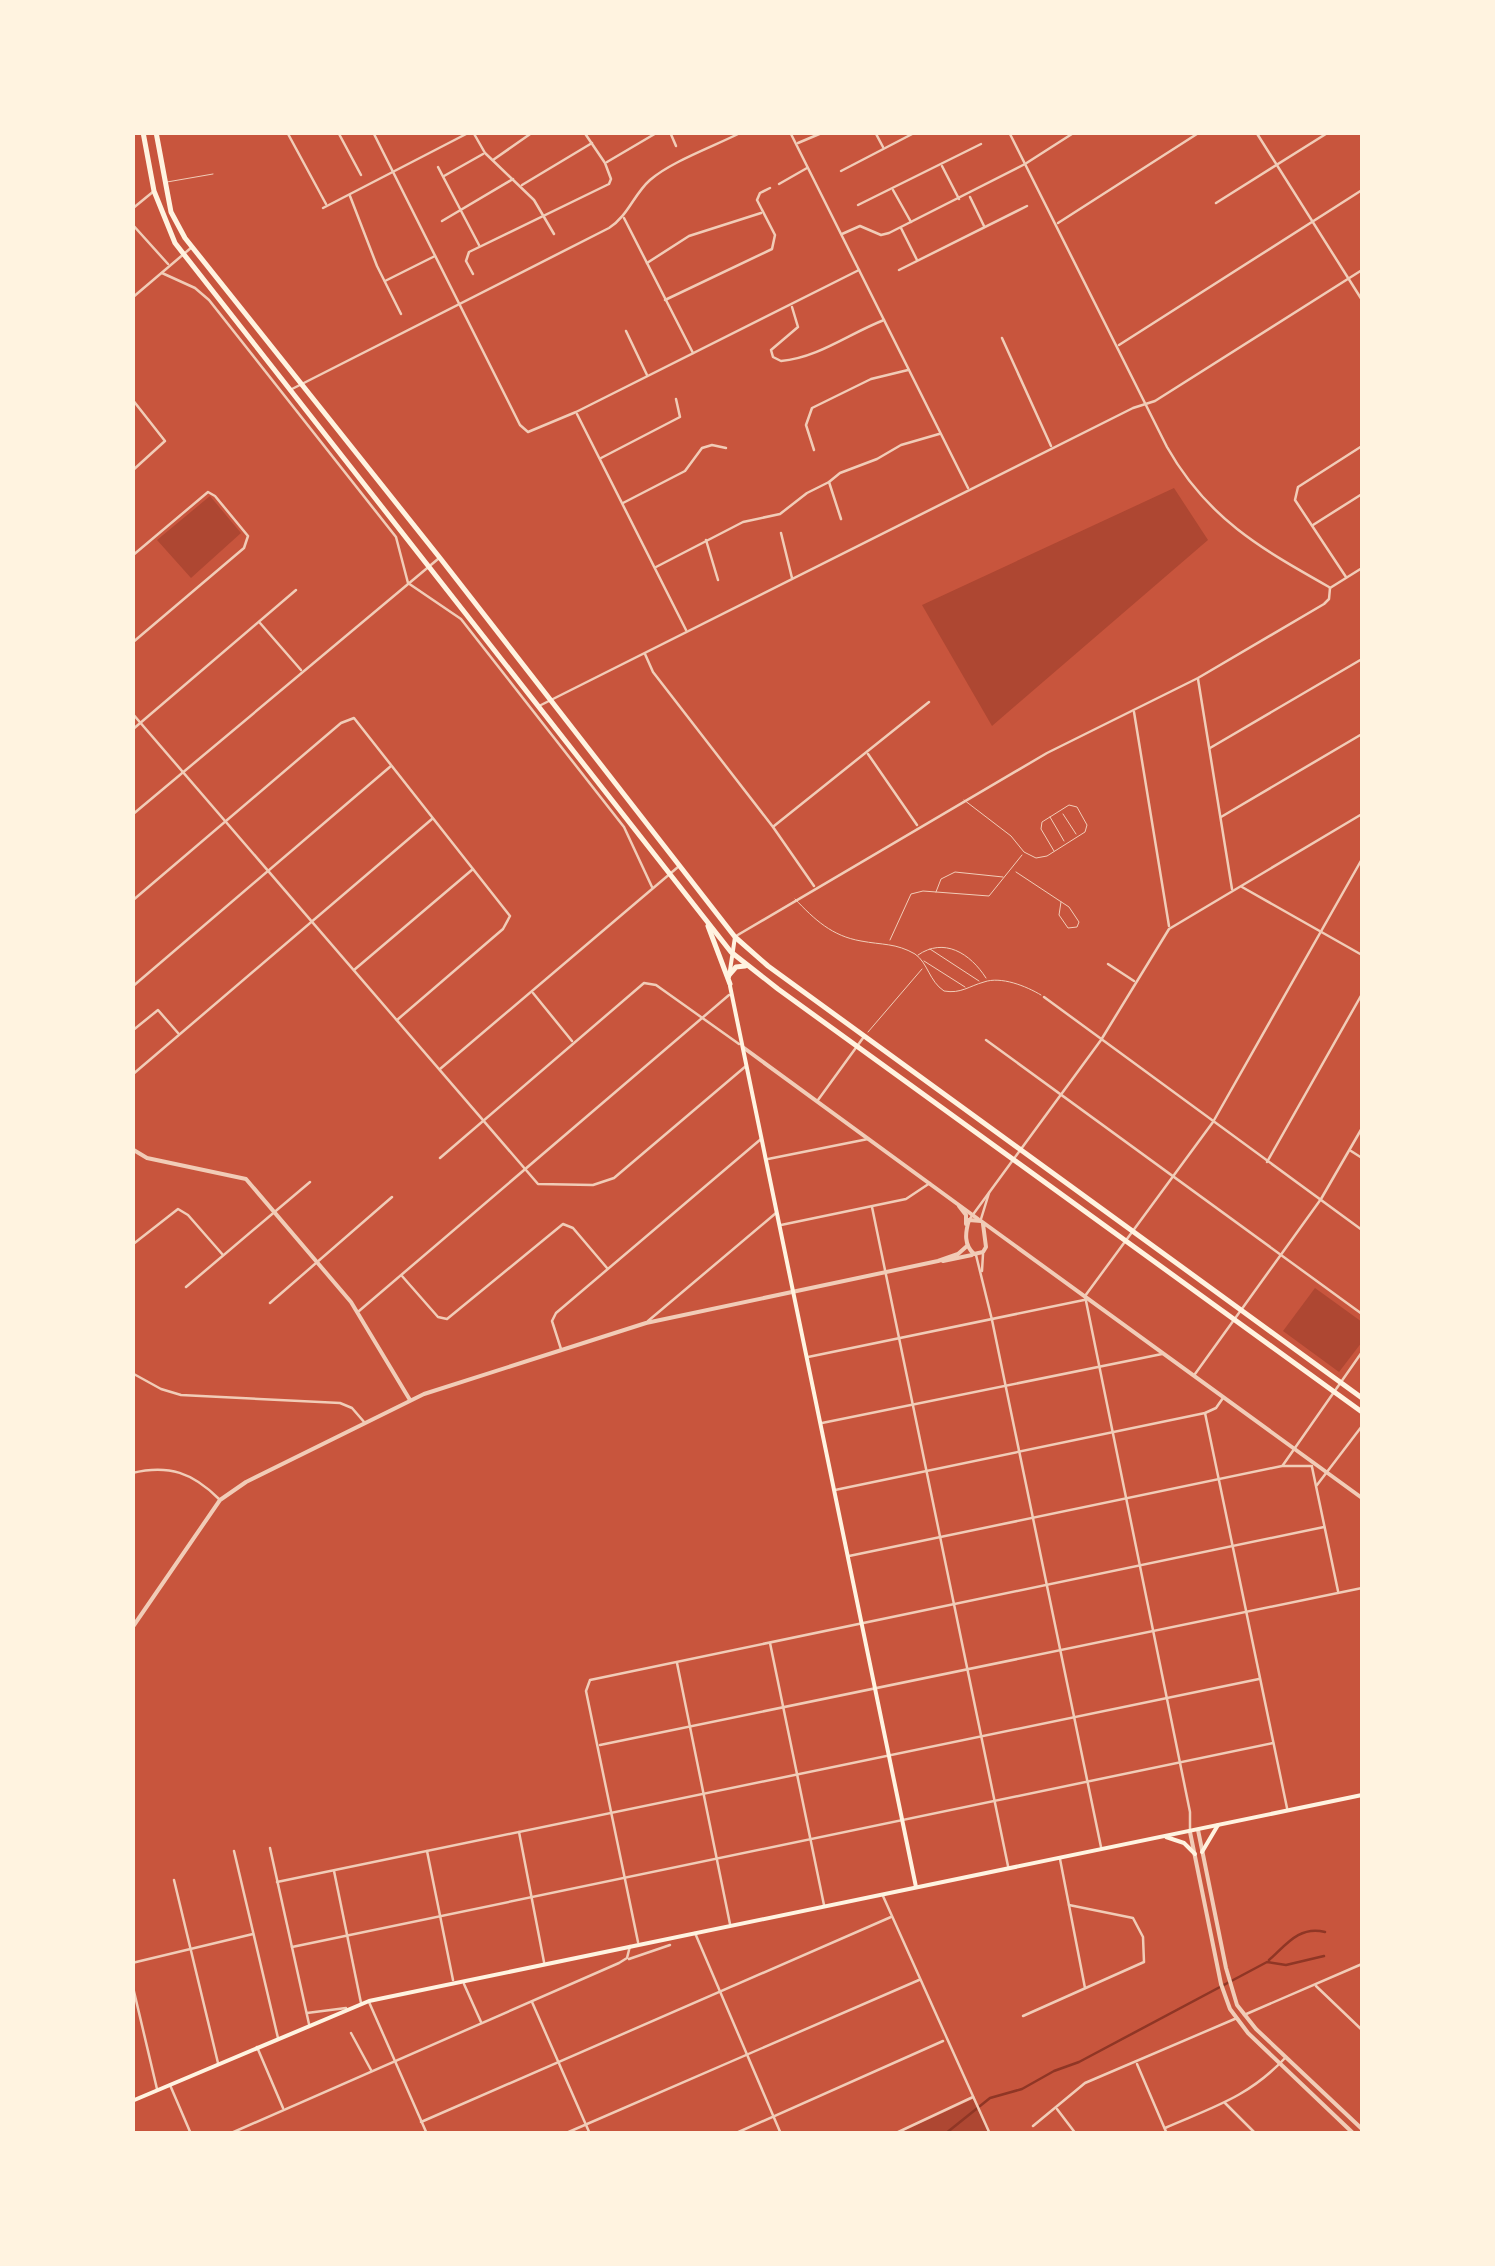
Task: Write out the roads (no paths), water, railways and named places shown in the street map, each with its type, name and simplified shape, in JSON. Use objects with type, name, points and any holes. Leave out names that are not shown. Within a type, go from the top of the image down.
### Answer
[{"type":"main road","points":[[143,132],[165,226],[183,255],[732,952],[1362,1412]]},
{"type":"main road","points":[[156,132],[174,219],[192,247],[735,936],[768,966],[1362,1398]]},
{"type":"main road","points":[[706,919],[732,992],[916,1887]]},
{"type":"main road","points":[[730,984],[735,936]]},
{"type":"main road","points":[[729,975],[736,967],[748,966]]},
{"type":"main road","points":[[132,2101],[368,2001],[1362,1795]]},
{"type":"main road","points":[[1164,1836],[1198,1853],[1218,1826]]},
{"type":"street","points":[[287,132],[325,207],[471,132],[485,153],[543,214],[554,234]]},
{"type":"street","points":[[338,132],[361,175]]},
{"type":"street","points":[[373,132],[522,429],[531,432],[859,270]]},
{"type":"street","points":[[492,160],[533,132]]},
{"type":"street","points":[[472,274],[466,255],[609,184],[605,163],[584,132]]},
{"type":"street","points":[[605,163],[658,132]]},
{"type":"street","points":[[670,132],[676,146]]},
{"type":"street","points":[[290,390],[600,233],[624,216],[641,190],[657,175],[742,132]]},
{"type":"street","points":[[790,132],[969,490]]},
{"type":"street","points":[[796,144],[824,132]]},
{"type":"street","points":[[875,132],[883,149]]},
{"type":"street","points":[[842,171],[916,132]]},
{"type":"street","points":[[1009,132],[1177,466],[1220,518],[1330,588]]},
{"type":"street","points":[[842,234],[860,226],[881,234],[902,228],[1025,164],[1075,132]]},
{"type":"street","points":[[1056,225],[1200,132]]},
{"type":"street","points":[[1256,132],[1362,300]]},
{"type":"street","points":[[1216,203],[1329,132]]},
{"type":"street","points":[[520,186],[593,142]]},
{"type":"street","points":[[858,205],[982,144]]},
{"type":"street","points":[[444,176],[485,153]]},
{"type":"street","points":[[941,165],[959,198]]},
{"type":"street","points":[[438,166],[480,247]]},
{"type":"street","points":[[779,184],[808,168]]},
{"type":"street","points":[[442,220],[512,179]]},
{"type":"street","points":[[665,300],[772,249],[775,235],[762,213],[758,196],[770,188]]},
{"type":"street","points":[[892,188],[911,222]]},
{"type":"street","points":[[1116,346],[1362,190]]},
{"type":"street","points":[[132,209],[154,191]]},
{"type":"street","points":[[350,194],[401,314]]},
{"type":"street","points":[[968,194],[984,227]]},
{"type":"street","points":[[899,270],[1027,206]]},
{"type":"street","points":[[647,263],[689,236],[762,213]]},
{"type":"street","points":[[624,216],[692,353]]},
{"type":"street","points":[[132,224],[169,266]]},
{"type":"street","points":[[902,228],[918,262]]},
{"type":"street","points":[[132,298],[192,247]]},
{"type":"street","points":[[384,281],[436,256]]},
{"type":"street","points":[[539,706],[1145,404],[1362,270]]},
{"type":"street","points":[[162,273],[205,296],[259,363],[396,537],[408,583],[461,619],[624,827],[652,887]]},
{"type":"street","points":[[791,305],[798,327],[772,350],[781,361],[814,353],[884,320]]},
{"type":"street","points":[[626,331],[648,376]]},
{"type":"street","points":[[1002,338],[1053,448]]},
{"type":"street","points":[[814,450],[806,425],[812,408],[871,379],[909,370]]},
{"type":"street","points":[[132,399],[165,440],[132,471]]},
{"type":"street","points":[[600,458],[680,417],[676,399]]},
{"type":"street","points":[[576,412],[687,631]]},
{"type":"street","points":[[654,568],[743,522],[780,514],[844,471],[877,459],[900,445],[941,433]]},
{"type":"street","points":[[1346,577],[1296,500],[1296,490],[1362,446]]},
{"type":"street","points":[[622,503],[686,471],[702,448],[726,448]]},
{"type":"street","points":[[829,482],[841,519]]},
{"type":"street","points":[[132,556],[208,492],[246,532],[248,542],[132,643]]},
{"type":"street","points":[[1312,526],[1362,494]]},
{"type":"street","points":[[780,533],[792,580]]},
{"type":"street","points":[[706,540],[718,580]]},
{"type":"street","points":[[132,815],[440,558]]},
{"type":"street","points":[[1330,588],[1362,568]]},
{"type":"street","points":[[735,936],[1046,752],[1198,678],[1324,604],[1330,588]]},
{"type":"street","points":[[132,730],[296,590]]},
{"type":"street","points":[[260,622],[301,671]]},
{"type":"street","points":[[644,653],[653,672],[773,827],[814,887]]},
{"type":"street","points":[[1209,749],[1362,659]]},
{"type":"street","points":[[1198,678],[1232,891]]},
{"type":"street","points":[[773,827],[930,702]]},
{"type":"street","points":[[1134,710],[1169,929]]},
{"type":"street","points":[[132,713],[538,1184],[607,1182],[747,1065]]},
{"type":"street","points":[[132,900],[350,718],[358,722],[508,911],[510,920],[396,1021]]},
{"type":"street","points":[[1220,818],[1362,734]]},
{"type":"street","points":[[867,752],[918,828]]},
{"type":"street","points":[[132,987],[392,766]]},
{"type":"street","points":[[966,1228],[973,1213],[1100,1040],[1169,929],[1362,814]]},
{"type":"street","points":[[132,1075],[433,818]]},
{"type":"street","points":[[807,1358],[1085,1298],[1213,1122],[1362,859]]},
{"type":"street","points":[[439,1070],[680,865]]},
{"type":"street","points":[[353,971],[473,869]]},
{"type":"street","points":[[1241,886],[1362,955]]},
{"type":"street","points":[[1108,964],[1135,982]]},
{"type":"street","points":[[440,1158],[648,982],[702,1017],[1362,1498]]},
{"type":"street","points":[[532,991],[573,1042]]},
{"type":"street","points":[[358,1312],[732,992]]},
{"type":"street","points":[[1267,1162],[1362,994]]},
{"type":"street","points":[[1044,998],[1362,1230]]},
{"type":"street","points":[[132,1031],[158,1010],[180,1035]]},
{"type":"street","points":[[817,1102],[864,1036]]},
{"type":"street","points":[[986,1040],[1362,1314]]},
{"type":"street","points":[[1194,1375],[1321,1200],[1362,1128]]},
{"type":"street","points":[[562,1350],[554,1316],[762,1138]]},
{"type":"street","points":[[766,1159],[869,1138]]},
{"type":"street","points":[[132,1149],[135,1156],[243,1176],[358,1312],[410,1400]]},
{"type":"street","points":[[1350,1150],[1362,1158]]},
{"type":"street","points":[[186,1288],[310,1182]]},
{"type":"street","points":[[780,1225],[906,1200],[930,1183]]},
{"type":"street","points":[[982,1273],[982,1208],[992,1188]]},
{"type":"street","points":[[270,1303],[392,1196]]},
{"type":"street","points":[[948,1196],[964,1211],[967,1246],[975,1254],[982,1273],[1102,1849]]},
{"type":"street","points":[[872,1206],[1009,1868]]},
{"type":"street","points":[[132,1245],[174,1210],[181,1210],[223,1255]]},
{"type":"street","points":[[646,1322],[777,1212]]},
{"type":"street","points":[[969,1220],[981,1221]]},
{"type":"street","points":[[402,1275],[438,1317],[447,1319],[563,1224],[573,1228],[607,1269]]},
{"type":"street","points":[[938,1261],[975,1254],[995,1238],[1010,1241]]},
{"type":"street","points":[[132,1628],[220,1500],[237,1487],[410,1400],[646,1322],[938,1261],[967,1246]]},
{"type":"street","points":[[1085,1298],[1192,1822],[1190,1832],[1230,1982],[1244,2015],[1362,2129]]},
{"type":"street","points":[[1282,1466],[1362,1352]]},
{"type":"street","points":[[820,1424],[1164,1353]]},
{"type":"street","points":[[132,1373],[182,1395],[340,1403],[352,1408],[366,1424]]},
{"type":"street","points":[[834,1490],[1204,1414],[1216,1408],[1224,1397]]},
{"type":"street","points":[[1204,1414],[1287,1810]]},
{"type":"street","points":[[1316,1486],[1362,1426]]},
{"type":"street","points":[[848,1556],[1311,1463]]},
{"type":"street","points":[[1311,1463],[1338,1593]]},
{"type":"street","points":[[132,1473],[154,1468],[177,1470],[197,1480],[220,1500]]},
{"type":"street","points":[[638,1944],[586,1691],[588,1682],[594,1678],[1324,1527]]},
{"type":"street","points":[[598,1746],[1362,1588]]},
{"type":"street","points":[[770,1642],[824,1906]]},
{"type":"street","points":[[676,1662],[730,1924]]},
{"type":"street","points":[[278,1882],[1259,1679]]},
{"type":"street","points":[[292,1947],[1273,1744]]},
{"type":"street","points":[[1192,1822],[1198,1830],[1198,1853],[1222,1986],[1236,2019],[1354,2134]]},
{"type":"street","points":[[519,1830],[544,1964]]},
{"type":"street","points":[[270,1848],[309,2024]]},
{"type":"street","points":[[427,1850],[453,1982]]},
{"type":"street","points":[[234,1851],[278,2038]]},
{"type":"street","points":[[1060,1857],[1086,1988]]},
{"type":"street","points":[[334,1869],[361,2003]]},
{"type":"street","points":[[174,1880],[218,2064]]},
{"type":"street","points":[[883,1895],[990,2134]]},
{"type":"street","points":[[1023,2016],[1141,1965],[1145,1946],[1133,1918],[1069,1905]]},
{"type":"street","points":[[421,2122],[891,1917]]},
{"type":"street","points":[[694,1932],[781,2134]]},
{"type":"street","points":[[132,1963],[254,1934]]},
{"type":"street","points":[[229,2134],[627,1958],[670,1945]]},
{"type":"street","points":[[627,1958],[630,1946]]},
{"type":"street","points":[[1033,2126],[1086,2084],[1362,1964]]},
{"type":"street","points":[[463,1980],[482,2024]]},
{"type":"street","points":[[564,2134],[919,1980]]},
{"type":"street","points":[[132,1984],[158,2090]]},
{"type":"street","points":[[1316,1985],[1362,2030]]},
{"type":"street","points":[[368,2001],[426,2134]]},
{"type":"street","points":[[531,2001],[590,2134]]},
{"type":"street","points":[[306,2013],[346,2008]]},
{"type":"street","points":[[351,2033],[372,2071]]},
{"type":"street","points":[[734,2134],[946,2040]]},
{"type":"street","points":[[257,2046],[284,2110]]},
{"type":"street","points":[[1164,2128],[1255,2087],[1286,2057]]},
{"type":"street","points":[[1136,2062],[1167,2134]]},
{"type":"street","points":[[170,2085],[190,2134]]},
{"type":"street","points":[[894,2134],[974,2097]]},
{"type":"street","points":[[1224,2102],[1256,2134]]},
{"type":"street","points":[[1056,2108],[1076,2134]]},
{"type":"lane","points":[[165,182],[213,174]]},
{"type":"lane","points":[[964,800],[1036,858],[1054,851],[1085,832],[1087,825],[1077,807],[1069,805],[1042,822],[1040,829],[1054,851]]},
{"type":"lane","points":[[1061,810],[1078,836]]},
{"type":"lane","points":[[1050,817],[1066,844]]},
{"type":"lane","points":[[889,942],[908,897],[916,892],[989,896],[1024,852]]},
{"type":"lane","points":[[1012,870],[1062,902],[1078,916],[1076,928],[1068,928],[1061,920],[1062,902]]},
{"type":"lane","points":[[936,893],[942,879],[955,872],[1006,878]]},
{"type":"lane","points":[[796,899],[816,922],[841,936],[889,942],[968,989]]},
{"type":"lane","points":[[916,956],[928,948],[948,946],[976,964],[988,980]]},
{"type":"lane","points":[[928,948],[982,982]]},
{"type":"lane","points":[[922,959],[931,980],[944,991],[968,989],[988,980],[1022,986],[1044,998]]},
{"type":"lane","points":[[864,1036],[924,966]]},
{"type":"waterway","points":[[1269,1960],[1300,1934],[1325,1932]]},
{"type":"waterway","points":[[945,2134],[990,2098],[1022,2089],[1079,2062],[1267,1962],[1286,1965],[1324,1956]]}]
